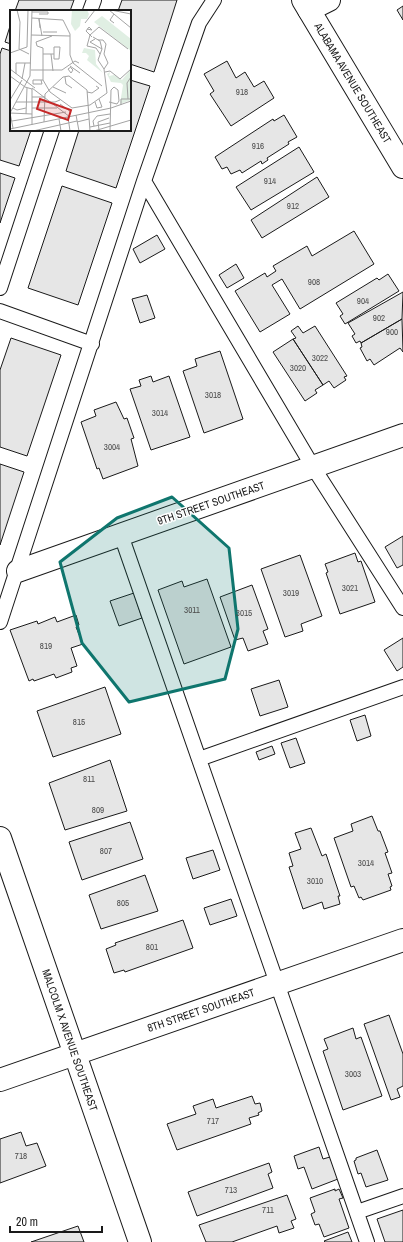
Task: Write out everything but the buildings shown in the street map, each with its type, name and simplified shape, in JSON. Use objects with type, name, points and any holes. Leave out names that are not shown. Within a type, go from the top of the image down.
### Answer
[{"type":"street","points":[[306,5],[329,0]]},
{"type":"street","name":"ALABAMA AVENUE SOUTHEAST","points":[[306,5],[403,167]]},
{"type":"street","name":"9TH STREET SOUTHEAST","points":[[18,571],[403,435]]},
{"type":"street","name":"MALCOLM X AVENUE SOUTHEAST","points":[[0,838],[140,1242]]},
{"type":"street","name":"8TH STREET SOUTHEAST","points":[[0,1080],[403,940]]},
{"type":"lane","points":[[90,10],[94,0]]},
{"type":"lane","points":[[0,622],[18,571],[144,181],[199,24],[214,0]]},
{"type":"lane","points":[[0,288],[52,131]]},
{"type":"lane","points":[[144,181],[313,467],[403,608]]},
{"type":"lane","points":[[0,311],[92,344]]},
{"type":"lane","points":[[121,535],[367,1242]]},
{"type":"lane","points":[[199,759],[403,686]]},
{"type":"lane","points":[[357,1212],[403,1196]]},
{"type":"highlighted area","points":[[172,497],[229,548],[238,629],[225,679],[129,702],[82,643],[60,562],[117,518]]}]
